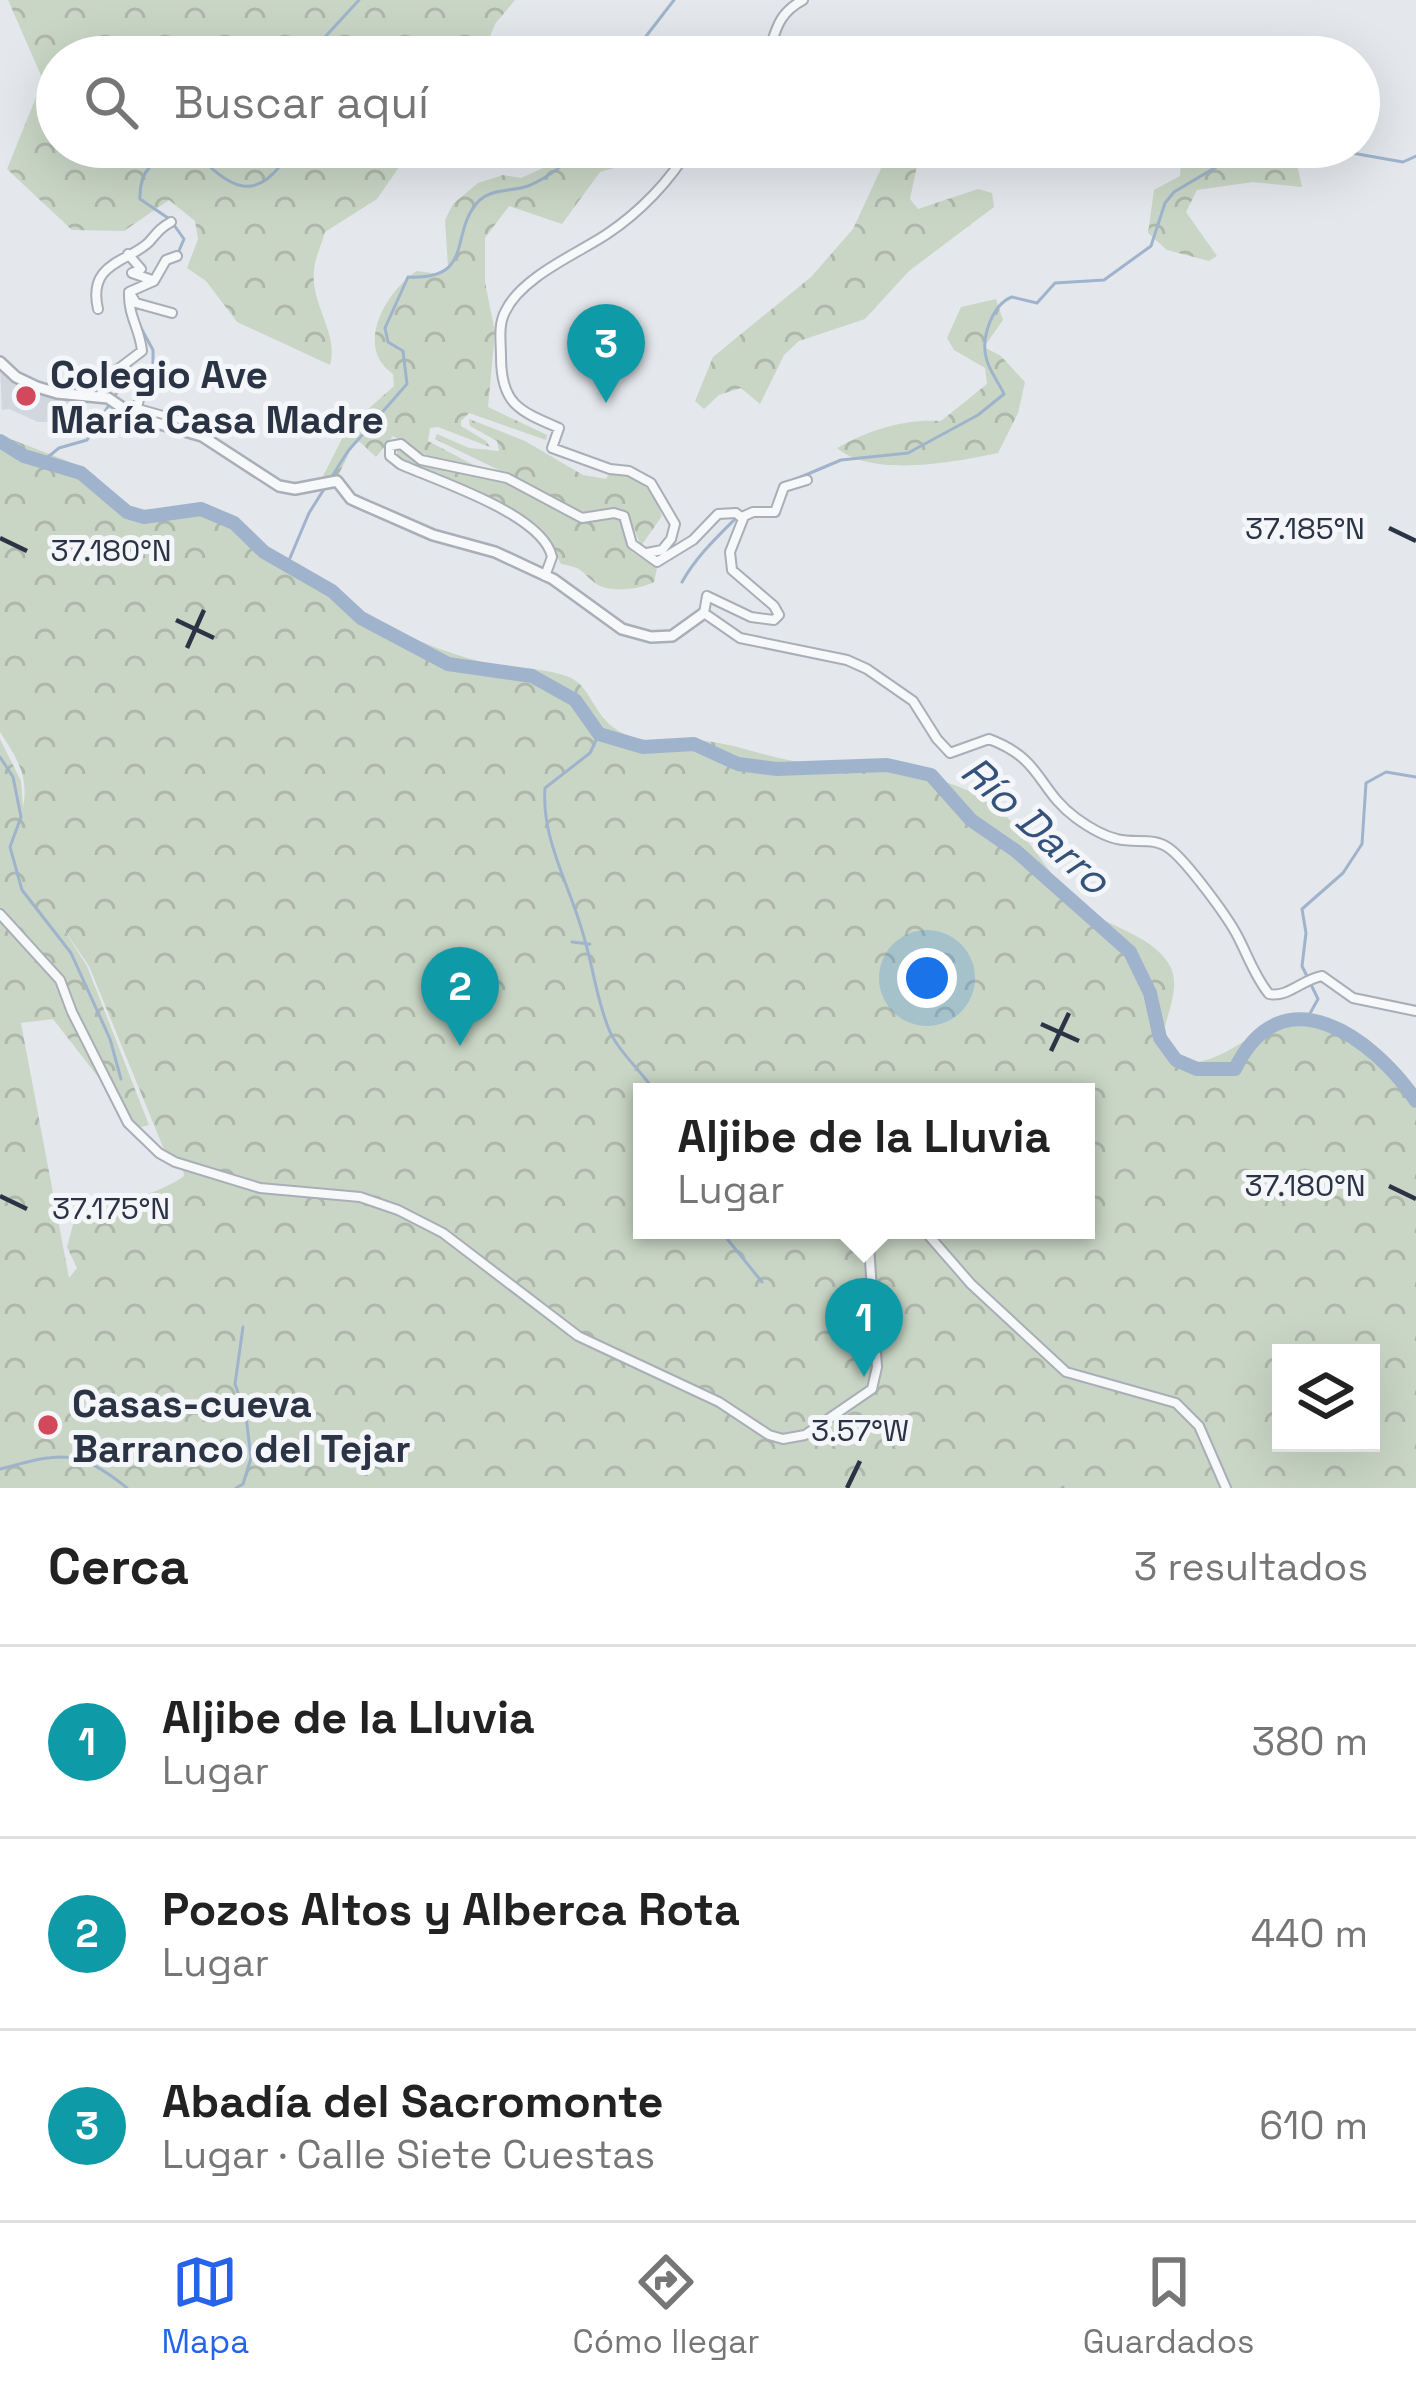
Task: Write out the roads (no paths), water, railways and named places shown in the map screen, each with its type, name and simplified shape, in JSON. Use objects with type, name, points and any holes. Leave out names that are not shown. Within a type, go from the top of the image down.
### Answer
[{"type":"street","points":[[771,36],[781,16],[803,0]]},
{"type":"street","points":[[646,553],[662,550],[675,532],[674,520],[656,489],[640,476],[552,448],[559,428],[513,404],[501,380],[501,324],[512,301],[559,259],[624,222],[675,168]]},
{"type":"street","points":[[98,309],[95,299],[105,270],[147,245],[157,230],[171,222]]},
{"type":"street","points":[[128,254],[141,269],[132,272],[154,280]]},
{"type":"street","points":[[129,292],[154,280],[166,260],[177,256]]},
{"type":"street","points":[[129,292],[136,303],[172,314]]},
{"type":"street","points":[[104,398],[113,373],[142,351],[128,310],[129,292]]},
{"type":"street","points":[[0,362],[37,387],[104,398],[132,415],[202,436],[280,486],[301,488],[332,481],[351,499],[423,531],[495,552],[545,576],[611,623],[651,637],[672,637],[704,613],[707,596],[751,617],[778,619],[774,606],[729,563],[742,517]]},
{"type":"street","points":[[132,415],[141,395],[138,408],[206,427]]},
{"type":"street","points":[[545,576],[552,557],[543,538],[486,498],[392,459],[390,446],[404,445],[421,460],[507,478],[582,518],[624,516],[632,544],[651,560],[662,562],[718,514],[742,517],[775,512],[784,487],[807,480]]},
{"type":"street","points":[[704,613],[751,641],[867,669],[917,706],[950,752],[988,739],[1016,750],[1077,819],[1118,840],[1150,840],[1175,854],[1233,927],[1269,994],[1280,995],[1317,976],[1331,979],[1353,998],[1416,1011]]},
{"type":"street","points":[[0,914],[55,972],[128,1123],[159,1153],[194,1169],[260,1188],[377,1202],[425,1222],[578,1336],[719,1402],[760,1430],[783,1439],[816,1429],[872,1389],[877,1367],[869,1239]]},
{"type":"street","points":[[932,1239],[970,1284],[1066,1372],[1175,1403],[1199,1426],[1226,1488]]},
{"type":"waterway","points":[[326,36],[359,0]]},
{"type":"waterway","points":[[646,36],[674,0]]},
{"type":"waterway","points":[[1380,158],[1403,162],[1416,156]]},
{"type":"waterway","points":[[149,168],[140,199],[168,218]]},
{"type":"waterway","points":[[213,168],[243,186],[267,179],[279,168]]},
{"type":"waterway","points":[[331,478],[348,451],[407,384],[403,351],[388,342],[385,328],[408,277],[429,276],[452,264],[468,216],[481,199],[535,183],[559,168]]},
{"type":"waterway","points":[[789,482],[841,460],[908,453],[978,415],[1004,394],[985,349],[990,322],[999,306],[1012,297],[1037,303],[1055,283],[1104,280],[1151,246],[1165,203],[1174,192],[1214,168]]},
{"type":"waterway","points":[[174,225],[184,239],[178,253]]},
{"type":"waterway","points":[[129,290],[144,280]]},
{"type":"waterway","points":[[114,397],[125,381],[153,365],[153,350],[141,328]]},
{"type":"waterway","points":[[43,461],[59,448],[87,440],[109,405]]},
{"type":"waterway","name":"Río Darro","points":[[0,441],[24,456],[81,473],[127,512],[144,517],[201,509],[234,523],[264,552],[332,591],[361,618],[448,664],[532,676],[575,700],[599,734],[643,747],[694,744],[738,764],[777,769],[887,765],[931,775],[971,820],[1016,851],[1130,952],[1150,993],[1160,1038],[1176,1060],[1197,1069],[1235,1069],[1255,1040],[1277,1024],[1302,1019],[1353,1037],[1377,1056],[1416,1101]]},
{"type":"waterway","points":[[287,565],[326,486]]},
{"type":"waterway","points":[[682,582],[736,518]]},
{"type":"waterway","points":[[599,734],[590,753],[545,788],[545,808],[610,1032],[648,1083]]},
{"type":"waterway","points":[[0,757],[13,777],[21,817],[10,847],[22,890],[71,953],[110,1039],[121,1079]]},
{"type":"waterway","points":[[1308,1017],[1318,999],[1302,966],[1306,933],[1302,909],[1343,873],[1362,844],[1366,783],[1386,772],[1416,777]]},
{"type":"waterway","points":[[572,942],[590,944]]},
{"type":"waterway","points":[[727,1239],[762,1282]]},
{"type":"waterway","points":[[236,1488],[243,1484],[251,1458],[246,1416],[235,1384],[243,1327]]},
{"type":"waterway","points":[[0,1469],[66,1457],[94,1465],[127,1488]]},
{"type":"place","name":"Colegio Ave María Casa Madre","points":[[26,396]]},
{"type":"place","name":"Abadía del Sacromonte","points":[[606,403]]},
{"type":"place","name":"Pozos Altos y Alberca Rota","points":[[460,1046]]},
{"type":"place","name":"Aljibe de la Lluvia","points":[[864,1377]]},
{"type":"place","name":"Casas-cueva Barranco del Tejar","points":[[48,1425]]}]
